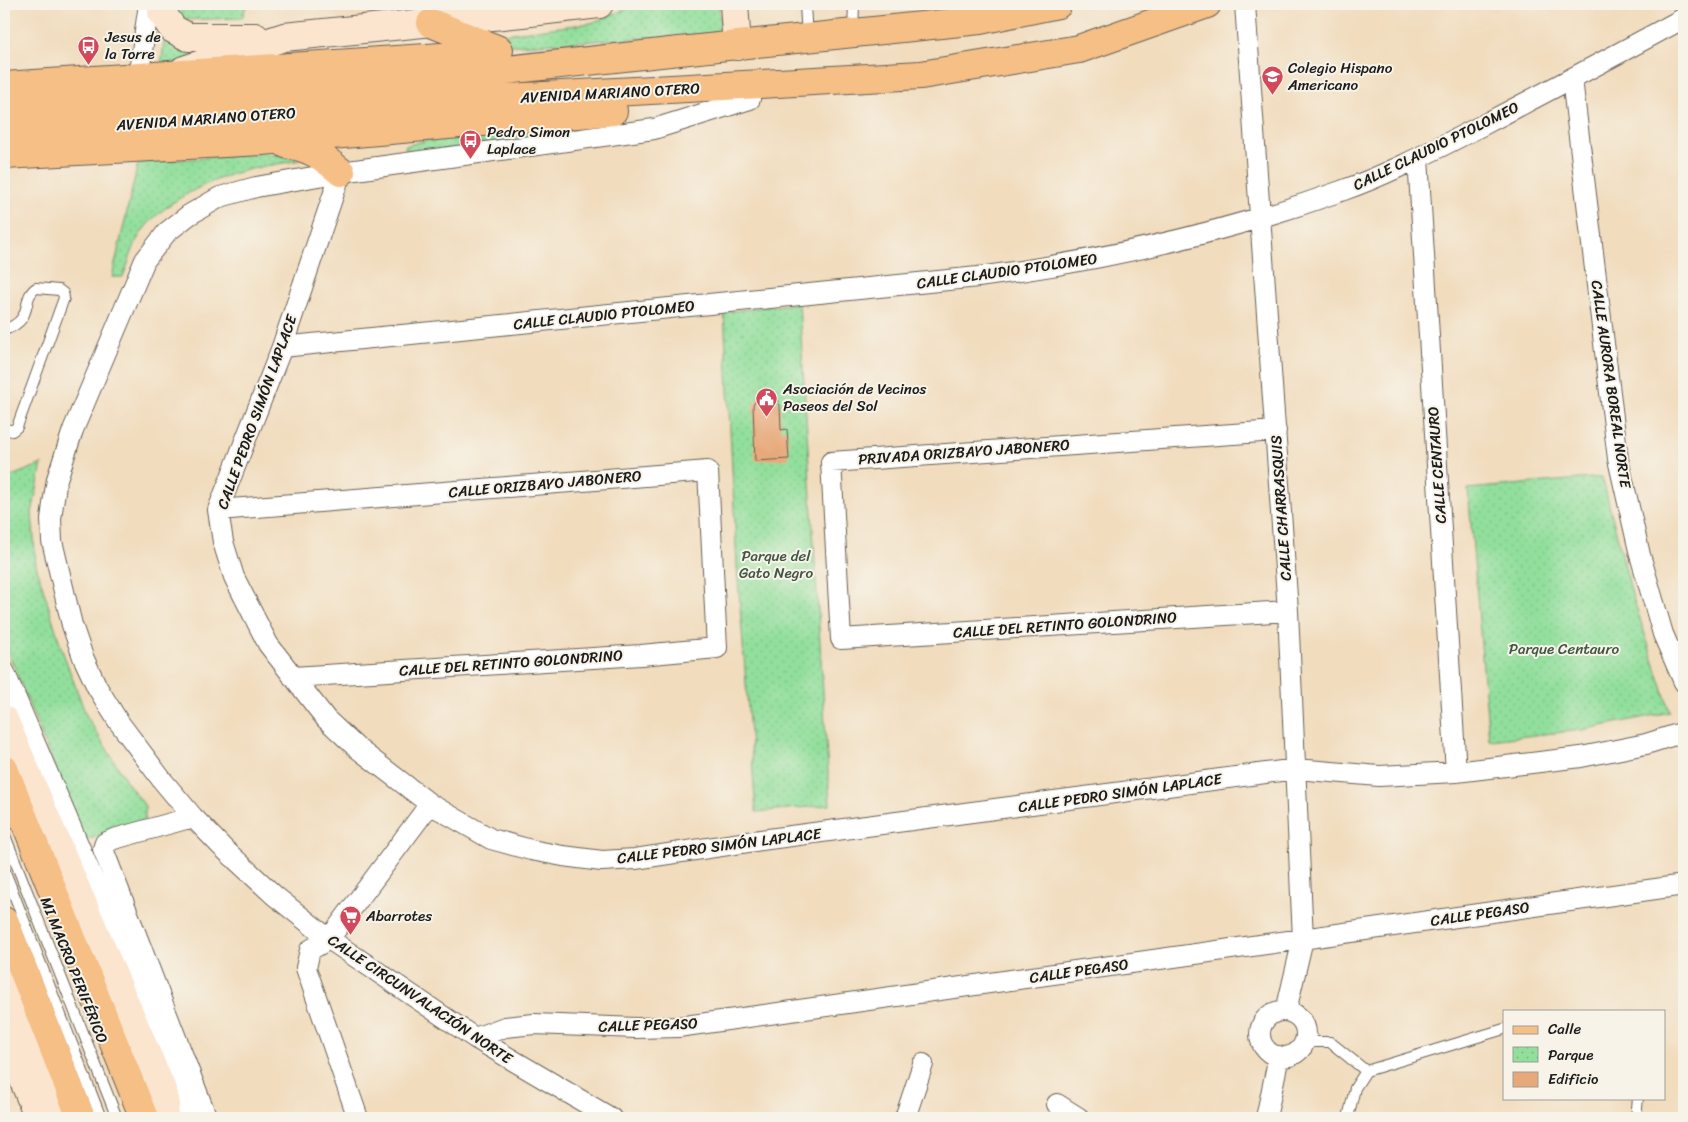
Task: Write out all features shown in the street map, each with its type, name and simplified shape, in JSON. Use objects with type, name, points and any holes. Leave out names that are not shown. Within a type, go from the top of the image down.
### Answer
[{"type":"main road","points":[[159,7],[173,29],[188,37],[284,37],[599,4]]},
{"type":"main road","points":[[734,4],[737,46]]},
{"type":"main road","name":"AVENIDA MARIANO OTERO","points":[[4,135],[398,93],[670,52],[980,20],[1058,4]]},
{"type":"main road","name":"AVENIDA MARIANO OTERO","points":[[4,113],[398,93],[807,82],[921,75],[1079,49],[1207,4]]},
{"type":"main road","points":[[430,23],[507,53]]},
{"type":"main road","points":[[148,70],[284,37]]},
{"type":"main road","points":[[4,86],[148,70],[507,53],[670,52]]},
{"type":"main road","points":[[4,155],[262,141],[750,99],[807,82]]},
{"type":"main road","points":[[262,141],[295,145],[316,153],[341,172]]},
{"type":"main road","points":[[4,720],[163,1092],[165,1105],[163,1118]]},
{"type":"main road","points":[[4,769],[144,1118]]},
{"type":"main road","points":[[4,921],[81,1118]]},
{"type":"main road","points":[[4,963],[61,1118]]},
{"type":"main road","points":[[4,1032],[39,1118]]},
{"type":"street","name":"CALLE CHARRASQUIS","points":[[1245,4],[1288,611],[1303,940],[1286,1011]]},
{"type":"street","points":[[148,70],[159,7]]},
{"type":"street","name":"CALLE CLAUDIO PTOLOMEO","points":[[282,347],[996,275],[1087,260],[1175,240],[1260,218],[1342,191],[1418,158],[1572,79],[1684,18]]},
{"type":"street","name":"CALLE AURORA BOREAL NORTE","points":[[1572,79],[1618,459],[1640,555],[1660,625],[1684,682]]},
{"type":"street","name":"CALLE CIRCUNVALACIÓN NORTE","points":[[611,1118],[475,1038],[329,939],[275,896],[222,848],[193,817],[162,780],[118,721],[97,687],[83,657],[72,625],[52,540],[51,519],[57,479],[73,430],[145,260],[167,232],[189,215],[220,197],[256,187],[341,172],[654,129],[750,99]]},
{"type":"street","name":"CALLE CENTAURO","points":[[1418,158],[1456,772]]},
{"type":"street","name":"CALLE PEDRO SIMÓN LAPLACE","points":[[341,172],[282,347],[218,510],[223,542],[234,577],[268,644],[326,719],[357,748],[430,804],[491,840],[563,856],[602,861],[635,859],[761,840],[1296,769],[1379,776],[1456,772],[1581,757],[1646,744],[1684,732]]},
{"type":"street","name":"PRIVADA ORIZBAYO JABONERO","points":[[841,639],[831,462],[1276,431]]},
{"type":"street","name":"CALLE ORIZBAYO JABONERO","points":[[218,510],[708,471],[716,636]]},
{"type":"street","name":"CALLE DEL RETINTO GOLONDRINO","points":[[841,639],[1288,611]]},
{"type":"street","name":"CALLE DEL RETINTO GOLONDRINO","points":[[293,677],[717,648],[716,636]]},
{"type":"street","points":[[4,671],[130,965],[188,1118]]},
{"type":"street","points":[[358,1118],[306,968],[310,950],[329,939],[430,804]]},
{"type":"street","points":[[193,817],[114,839],[105,843],[103,849],[207,1118]]},
{"type":"street","name":"CALLE PEGASO","points":[[475,1038],[506,1026],[534,1024],[636,1028],[678,1027],[1684,885]]},
{"type":"street","points":[[1278,1011],[1286,1011],[1298,1016],[1303,1022],[1305,1028],[1304,1042],[1294,1054],[1279,1056],[1271,1054],[1261,1042],[1261,1026],[1271,1014],[1278,1011]]},
{"type":"street","points":[[1266,1118],[1279,1056]]},
{"type":"street","points":[[905,1118],[923,1064]]},
{"type":"street","points":[[1057,1104],[1079,1118]]},
{"type":"lane","points":[[805,4],[807,38]]},
{"type":"lane","points":[[853,33],[854,4]]},
{"type":"lane","points":[[4,330],[14,326],[21,320],[26,312],[32,291],[36,288],[59,290],[63,293],[64,298],[17,428],[12,431],[4,428]]},
{"type":"lane","name":"MI MACRO PERIFÉRICO","points":[[4,833],[117,1118]]},
{"type":"lane","name":"MI MACRO PERIFÉRICO","points":[[4,869],[101,1118]]},
{"type":"lane","points":[[1348,1118],[1355,1088],[1366,1071],[1503,1029]]},
{"type":"lane","points":[[1304,1042],[1330,1042],[1366,1071]]},
{"type":"lane","points":[[1636,1118],[1638,1100]]},
{"type":"green space","points":[[174,4],[247,4],[242,18],[179,20],[173,6]]},
{"type":"green space","points":[[639,4],[719,4],[721,34],[502,46],[482,37],[591,23]]},
{"type":"green space","points":[[164,41],[181,47],[225,50],[161,67]]},
{"type":"green space","points":[[619,120],[619,125],[407,155],[405,146],[437,137]]},
{"type":"green space","points":[[267,153],[301,160],[237,173],[188,193],[147,225],[138,238],[123,277],[112,277],[138,163]]},
{"type":"green space","name":"Parque del Gato Negro","points":[[799,303],[830,805],[756,812],[737,567],[724,312]]},
{"type":"green space","points":[[42,464],[32,513],[36,565],[61,647],[86,715],[127,782],[145,806],[145,820],[84,841],[4,642],[4,479]]},
{"type":"green space","name":"Parque Centauro","points":[[1602,477],[1632,594],[1670,712],[1582,730],[1489,740],[1468,489]]},
{"type":"building","name":"Asociación de Vecinos Paseos del Sol","points":[[774,395],[780,405],[781,430],[787,429],[789,459],[755,461],[753,405],[759,396]]},
{"type":"place","name":"Jesus de la Torre","points":[[89,65]]},
{"type":"place","name":"Colegio Hispano Americano","points":[[1272,96]]},
{"type":"place","name":"Pedro Simon Laplace","points":[[471,160]]},
{"type":"place","name":"Asociación de Vecinos Paseos del Sol","points":[[767,417]]},
{"type":"place","name":"Abarrotes","points":[[350,935]]}]
